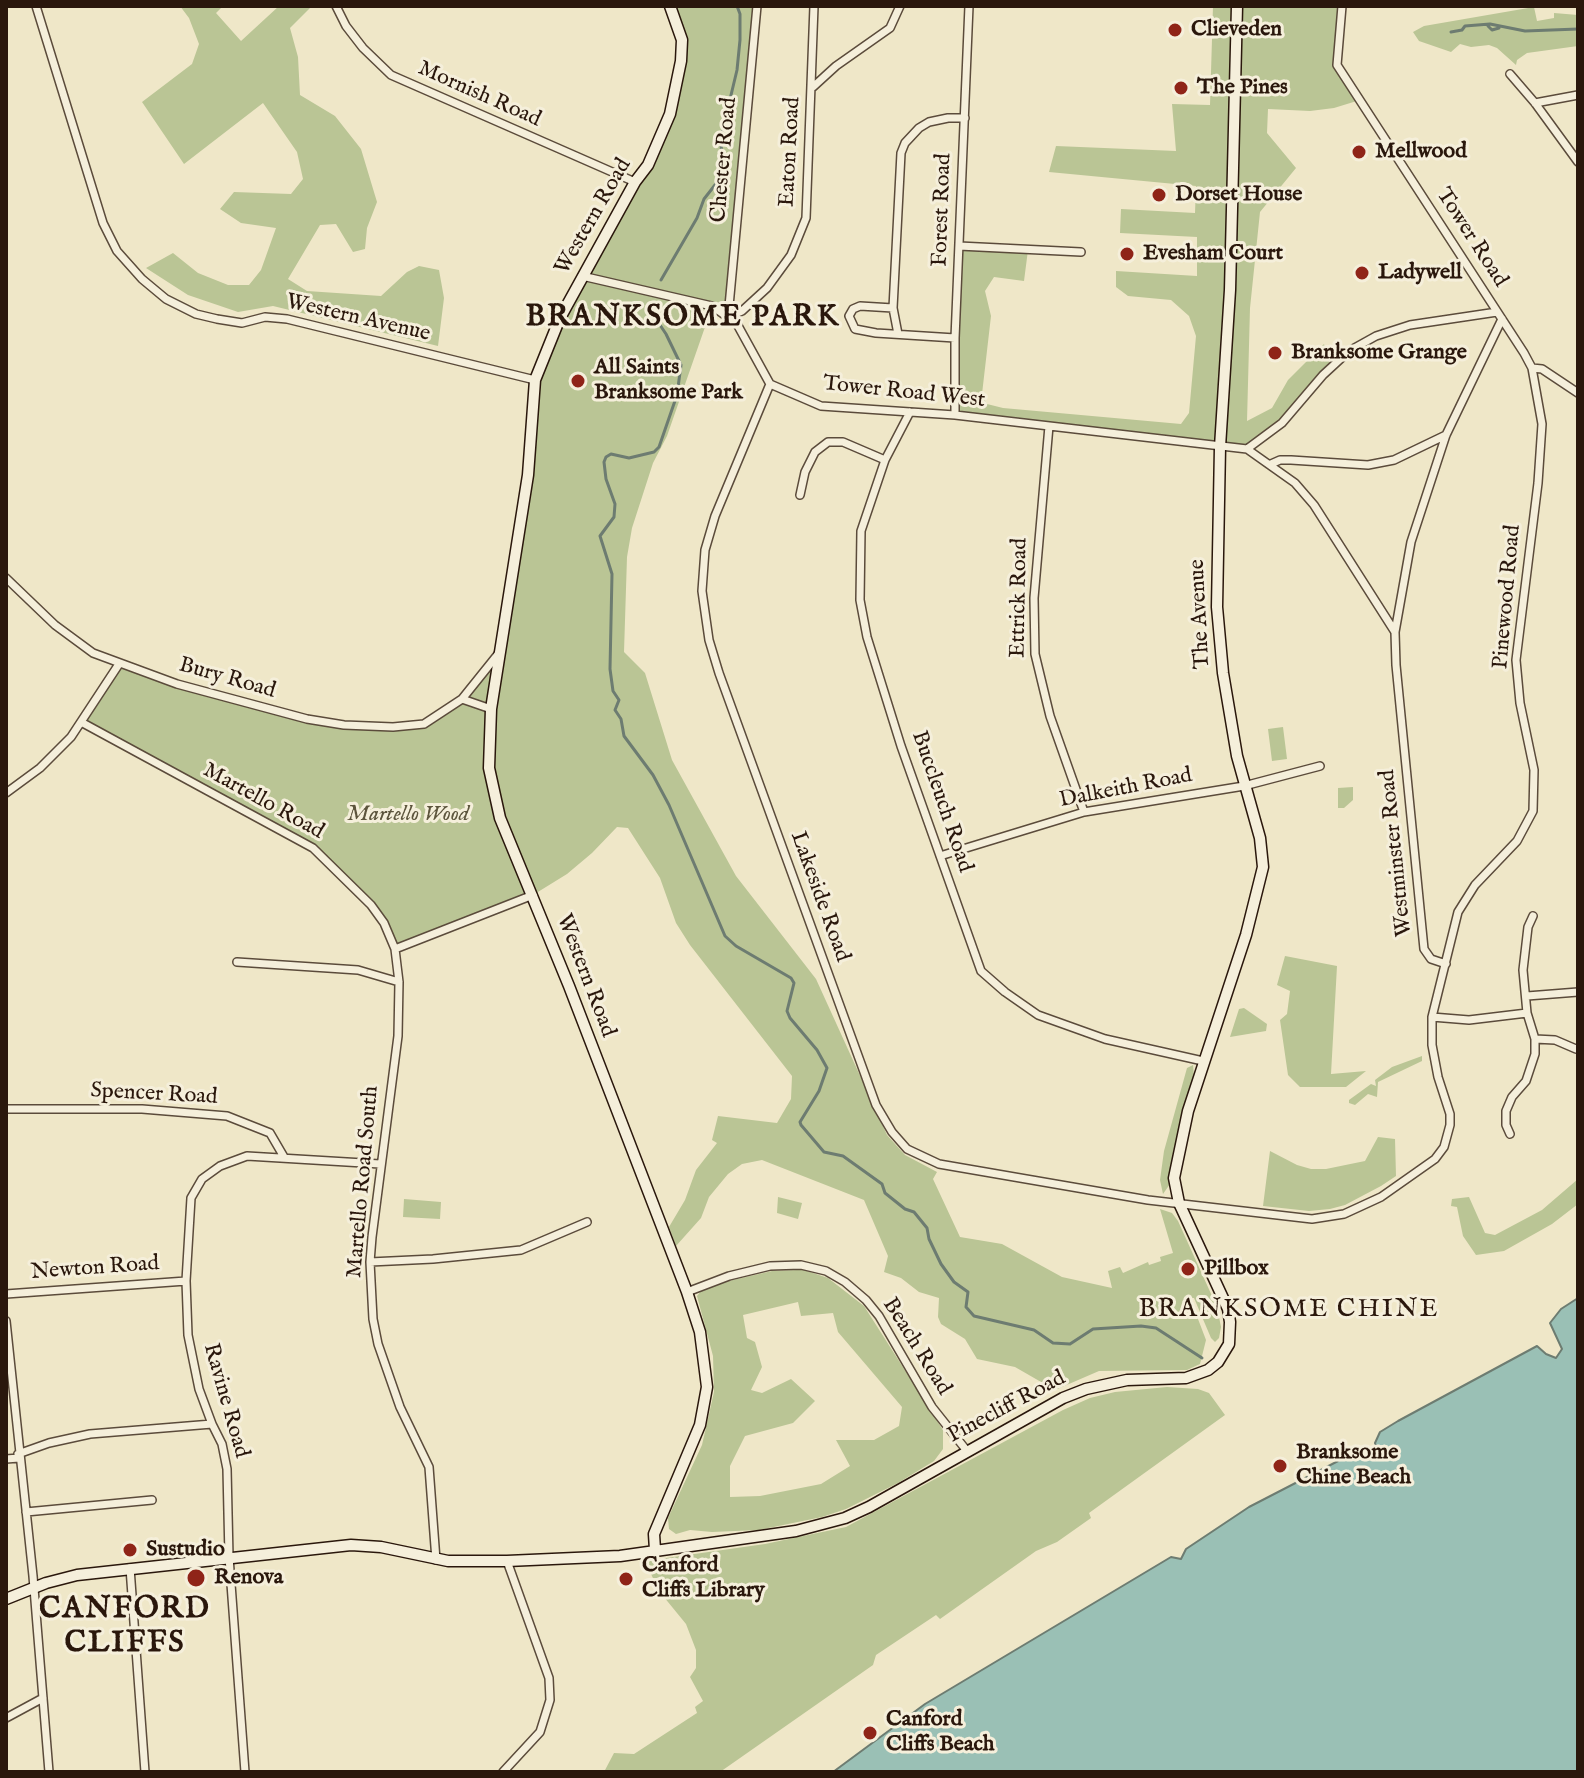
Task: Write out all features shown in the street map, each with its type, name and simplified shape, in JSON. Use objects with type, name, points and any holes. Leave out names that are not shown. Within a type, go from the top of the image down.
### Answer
[{"type":"main road","name":"Western Road","points":[[655,1550],[654,1534],[700,1425],[707,1387],[700,1332],[533,895],[500,818],[489,768],[491,709],[528,475],[535,380],[551,337],[635,182],[648,165],[670,114],[682,40],[670,6]]},
{"type":"main road","name":"The Avenue","points":[[1179,1203],[1175,1168],[1203,1061],[1246,935],[1263,867],[1260,838],[1244,786],[1223,673],[1217,607],[1220,447],[1230,290],[1237,6]]},
{"type":"main road","name":"Pinecliff Road","points":[[655,1550],[766,1536],[845,1518],[1036,1412],[1086,1389],[1127,1380],[1186,1378],[1208,1370],[1218,1362],[1229,1344],[1228,1309],[1179,1203]]},
{"type":"main road","points":[[6,1599],[34,1587],[77,1575],[365,1545],[436,1560],[507,1561],[610,1556],[655,1550]]},
{"type":"street","name":"Western Avenue","points":[[36,6],[103,223],[117,251],[142,279],[166,299],[196,314],[217,319],[242,323],[265,317],[287,319],[535,380]]},
{"type":"street","name":"Mornish Road","points":[[336,6],[346,26],[363,48],[391,75],[635,182]]},
{"type":"street","name":"Chester Road","points":[[728,317],[757,6]]},
{"type":"street","name":"Eaton Road","points":[[728,317],[742,311],[767,288],[791,255],[806,218],[814,6]]},
{"type":"street","points":[[813,87],[836,66],[890,28],[900,6]]},
{"type":"street","name":"Forest Road","points":[[955,415],[955,338],[969,6]]},
{"type":"street","name":"Tower Road","points":[[1247,449],[1282,423],[1323,375],[1349,351],[1376,336],[1410,325],[1500,316],[1337,65],[1342,6]]},
{"type":"street","points":[[1510,74],[1578,162]]},
{"type":"street","points":[[1535,103],[1578,95]]},
{"type":"street","points":[[898,334],[893,308],[901,153],[910,136],[929,122],[965,118]]},
{"type":"street","points":[[959,246],[1081,252]]},
{"type":"street","points":[[582,276],[712,306],[737,324],[770,384]]},
{"type":"street","points":[[893,308],[860,306],[853,309],[850,322],[855,329],[955,338]]},
{"type":"street","points":[[1395,632],[1411,542],[1446,435],[1500,316]]},
{"type":"street","name":"Pinewood Road","points":[[1446,964],[1458,912],[1475,885],[1517,841],[1533,811],[1534,770],[1520,703],[1516,660],[1542,447],[1542,424],[1532,368],[1500,316]]},
{"type":"street","points":[[1532,368],[1542,369],[1578,393]]},
{"type":"street","name":"Tower Road West","points":[[770,384],[821,406],[955,415],[1247,449]]},
{"type":"street","name":"Lakeside Road","points":[[770,384],[715,516],[705,550],[702,591],[709,640],[876,1105],[892,1132],[907,1149],[939,1164],[1179,1203]]},
{"type":"street","name":"Buccleuch Road","points":[[910,412],[885,460],[861,531],[860,600],[871,651],[981,971],[1038,1015],[1105,1039],[1203,1061]]},
{"type":"street","name":"Ettrick Road","points":[[1049,426],[1034,598],[1035,654],[1050,716],[1084,812]]},
{"type":"street","points":[[1271,464],[1291,460],[1368,465],[1394,460],[1446,435]]},
{"type":"street","points":[[800,495],[805,472],[815,452],[828,442],[843,442],[885,460]]},
{"type":"street","points":[[1247,449],[1295,483],[1314,505],[1395,632]]},
{"type":"street","name":"Bury Road","points":[[6,578],[55,625],[93,653],[235,700],[307,719],[344,725],[393,727],[424,724],[462,699],[502,648]]},
{"type":"street","name":"Westminster Road","points":[[1395,632],[1424,949],[1431,959],[1446,964]]},
{"type":"street","points":[[6,793],[40,768],[71,737],[119,664]]},
{"type":"street","points":[[462,699],[491,709]]},
{"type":"street","name":"Martello Road","points":[[81,722],[313,848],[371,905],[384,923],[395,949],[399,982],[398,1036]]},
{"type":"street","name":"Dalkeith Road","points":[[940,856],[1084,812],[1244,786],[1320,766]]},
{"type":"street","points":[[395,949],[533,895]]},
{"type":"street","points":[[1510,1134],[1506,1111],[1512,1097],[1532,1070],[1535,1039],[1527,1013],[1523,970],[1524,945],[1533,916]]},
{"type":"street","points":[[237,962],[358,970],[399,982]]},
{"type":"street","points":[[1179,1203],[1297,1218],[1327,1218],[1369,1203],[1435,1159],[1444,1147],[1450,1125],[1432,1045],[1432,1017],[1446,964]]},
{"type":"street","points":[[1527,996],[1578,992]]},
{"type":"street","points":[[1432,1017],[1469,1020],[1527,1013]]},
{"type":"street","name":"Martello Road South","points":[[398,1036],[370,1262],[373,1319],[378,1344],[400,1407],[429,1467],[436,1560]]},
{"type":"street","points":[[1535,1039],[1555,1040],[1576,1049]]},
{"type":"street","name":"Spencer Road","points":[[6,1109],[142,1109],[227,1116],[270,1133],[284,1157]]},
{"type":"street","name":"Ravine Road","points":[[245,1772],[229,1557],[227,1469],[222,1444],[212,1424],[191,1360],[186,1281],[191,1198],[202,1179],[220,1166],[247,1156],[380,1164]]},
{"type":"street","points":[[370,1262],[521,1250],[587,1222]]},
{"type":"street","name":"Beach Road","points":[[687,1292],[729,1276],[770,1266],[801,1265],[826,1271],[845,1282],[879,1316],[932,1407],[967,1451]]},
{"type":"street","name":"Newton Road","points":[[6,1294],[186,1281]]},
{"type":"street","points":[[6,1321],[34,1587],[49,1772]]},
{"type":"street","points":[[6,1459],[49,1443],[90,1434],[212,1424]]},
{"type":"street","points":[[26,1512],[152,1500]]},
{"type":"street","points":[[503,1772],[540,1732],[548,1712],[550,1692],[549,1678],[507,1561]]},
{"type":"street","points":[[130,1568],[145,1772]]},
{"type":"street","points":[[6,1718],[43,1698]]},
{"type":"green space","points":[[180,6],[223,6],[216,13],[241,41],[279,6],[312,6],[290,28],[298,57],[300,95],[335,116],[361,149],[377,202],[367,228],[365,249],[353,252],[336,224],[320,225],[288,279],[307,291],[381,296],[407,272],[419,266],[439,270],[444,298],[438,346],[273,306],[238,312],[188,295],[146,268],[173,253],[198,273],[228,285],[249,285],[261,270],[276,228],[241,223],[220,209],[234,192],[291,194],[303,179],[297,152],[263,103],[184,164],[142,102],[192,64],[199,44],[189,18]]},
{"type":"green space","name":"Martello Wood","points":[[670,6],[757,6],[728,317],[712,307],[632,528],[627,557],[624,652],[645,673],[672,760],[736,876],[816,979],[887,1135],[905,1155],[937,1172],[933,1179],[960,1237],[1002,1244],[1062,1277],[1112,1288],[1108,1271],[1120,1267],[1123,1273],[1148,1262],[1149,1265],[1161,1261],[1160,1257],[1173,1253],[1160,1209],[1172,1213],[1217,1307],[1221,1327],[1215,1342],[1194,1298],[1190,1298],[1206,1340],[1200,1364],[1187,1370],[1099,1371],[1055,1390],[1015,1367],[977,1359],[965,1339],[941,1324],[938,1317],[939,1298],[919,1292],[901,1278],[884,1272],[888,1256],[864,1200],[762,1160],[742,1164],[728,1174],[709,1197],[701,1218],[676,1246],[669,1227],[685,1200],[696,1170],[717,1143],[712,1140],[718,1116],[777,1123],[791,1099],[792,1076],[690,945],[676,923],[660,878],[628,828],[617,827],[567,874],[533,895],[395,949],[383,923],[312,848],[81,722],[119,664],[177,684],[344,725],[424,724],[462,699],[502,648],[528,475],[532,396],[551,337],[660,140],[681,61]]},
{"type":"green space","points":[[1213,6],[1342,6],[1337,65],[1360,100],[1310,111],[1268,109],[1267,133],[1296,168],[1260,212],[1250,308],[1247,421],[1272,408],[1288,380],[1324,344],[1331,367],[1282,423],[1247,449],[955,415],[959,246],[1028,250],[1024,281],[994,277],[985,291],[991,316],[982,394],[987,404],[1181,424],[1189,413],[1196,336],[1189,316],[1171,300],[1128,296],[1116,287],[1116,271],[1197,276],[1197,237],[1120,233],[1121,209],[1195,213],[1196,186],[1049,172],[1056,146],[1176,151],[1172,104],[1210,105]]},
{"type":"green space","points":[[1534,7],[1537,21],[1554,18],[1554,13],[1578,15],[1578,46],[1527,53],[1517,60],[1516,65],[1489,45],[1471,47],[1460,44],[1451,52],[1419,41],[1413,32],[1424,26]]},
{"type":"green space","points":[[1283,727],[1287,759],[1272,761],[1268,729]]},
{"type":"green space","points":[[1353,787],[1353,800],[1344,808],[1338,808],[1338,788]]},
{"type":"green space","points":[[1285,956],[1337,966],[1331,1074],[1366,1071],[1346,1087],[1300,1087],[1288,1075],[1280,1020],[1287,1014],[1290,991],[1277,985]]},
{"type":"green space","points":[[1244,1008],[1267,1024],[1266,1031],[1230,1037],[1239,1009]]},
{"type":"green space","points":[[1422,1056],[1422,1061],[1378,1082],[1377,1097],[1368,1094],[1355,1105],[1349,1103],[1371,1084],[1376,1086],[1375,1080],[1392,1067]]},
{"type":"green space","points":[[1193,1065],[1194,1076],[1173,1153],[1170,1184],[1163,1194],[1160,1180],[1164,1151],[1187,1068]]},
{"type":"green space","points":[[1378,1137],[1395,1139],[1396,1176],[1381,1186],[1345,1205],[1330,1209],[1309,1211],[1263,1206],[1270,1151],[1297,1165],[1326,1169],[1365,1161]]},
{"type":"green space","points":[[1578,1179],[1578,1204],[1552,1224],[1504,1251],[1476,1255],[1463,1236],[1457,1207],[1451,1206],[1452,1199],[1469,1197],[1485,1233],[1495,1235],[1542,1210]]},
{"type":"green space","points":[[778,1197],[802,1203],[798,1219],[777,1213]]},
{"type":"green space","points":[[404,1199],[441,1202],[440,1219],[403,1217]]},
{"type":"green space","points":[[804,1270],[828,1278],[864,1306],[943,1430],[943,1449],[934,1461],[898,1483],[846,1509],[822,1517],[759,1530],[690,1530],[676,1534],[669,1529],[668,1518],[702,1445],[714,1392],[713,1356],[697,1296],[720,1283],[772,1271]],"holes":[[[798,1302],[801,1316],[833,1313],[838,1332],[902,1407],[899,1426],[874,1440],[836,1440],[850,1466],[821,1484],[760,1496],[730,1497],[730,1466],[745,1436],[793,1423],[815,1401],[791,1379],[762,1393],[751,1390],[762,1367],[755,1342],[747,1338],[743,1315]]]},
{"type":"green space","points":[[1167,1387],[1198,1389],[1209,1393],[1225,1415],[1089,1513],[1091,1518],[1057,1542],[1036,1551],[940,1619],[936,1615],[876,1655],[873,1665],[720,1772],[604,1772],[614,1753],[634,1754],[697,1713],[695,1707],[703,1701],[690,1677],[696,1668],[696,1650],[686,1624],[659,1591],[645,1561],[765,1544],[846,1527],[1090,1398],[1115,1392]]},
{"type":"water","points":[[1578,1298],[1578,1772],[833,1772],[925,1704],[1171,1557],[1181,1559],[1186,1549],[1249,1507],[1342,1459],[1353,1456],[1373,1460],[1378,1457],[1375,1443],[1380,1432],[1398,1421],[1537,1346],[1556,1358],[1562,1349],[1550,1323],[1561,1309]]},
{"type":"waterway","points":[[661,280],[697,218],[704,199],[722,176],[721,137],[737,70],[740,40],[737,6]]},
{"type":"waterway","points":[[1451,32],[1462,30],[1465,26],[1490,24],[1525,31],[1578,29]]},
{"type":"waterway","points":[[1488,26],[1492,30],[1499,28]]},
{"type":"waterway","points":[[654,316],[681,365],[677,395],[659,447],[654,452],[629,458],[611,454],[604,462],[615,504],[614,517],[600,536],[612,574],[610,669],[613,691],[619,700],[615,710],[621,719],[624,736],[653,775],[669,805],[725,936],[736,946],[791,978],[794,983],[787,1011],[827,1068],[801,1125],[824,1152],[843,1156],[882,1184],[885,1193],[905,1209],[914,1212],[927,1228],[941,1264],[954,1282],[968,1292],[966,1307],[974,1316],[1034,1330],[1053,1343],[1070,1344],[1093,1329],[1156,1328],[1202,1358]]},
{"type":"place","name":"Clieveden","points":[[1175,30]]},
{"type":"place","name":"The Pines","points":[[1181,88]]},
{"type":"place","name":"Mellwood","points":[[1359,152]]},
{"type":"place","name":"Dorset House","points":[[1159,195]]},
{"type":"place","name":"Evesham Court","points":[[1127,254]]},
{"type":"place","name":"Ladywell","points":[[1362,273]]},
{"type":"place","name":"Branksome Grange","points":[[1275,353]]},
{"type":"place","name":"All Saints Branksome Park","points":[[578,381]]},
{"type":"place","name":"Pillbox","points":[[1188,1269]]},
{"type":"place","name":"Branksome Chine Beach","points":[[1280,1466]]},
{"type":"place","name":"Sustudio","points":[[130,1550]]},
{"type":"place","name":"Renova","points":[[196,1578]]},
{"type":"place","name":"Canford Cliffs Library","points":[[626,1579]]},
{"type":"place","name":"Canford Cliffs Beach","points":[[870,1733]]},
{"type":"district","name":"BRANKSOME PARK","points":[[683,319]]},
{"type":"district","name":"BRANKSOME CHINE","points":[[1289,1311]]},
{"type":"district","name":"CANFORD CLIFFS","points":[[125,1628]]}]
